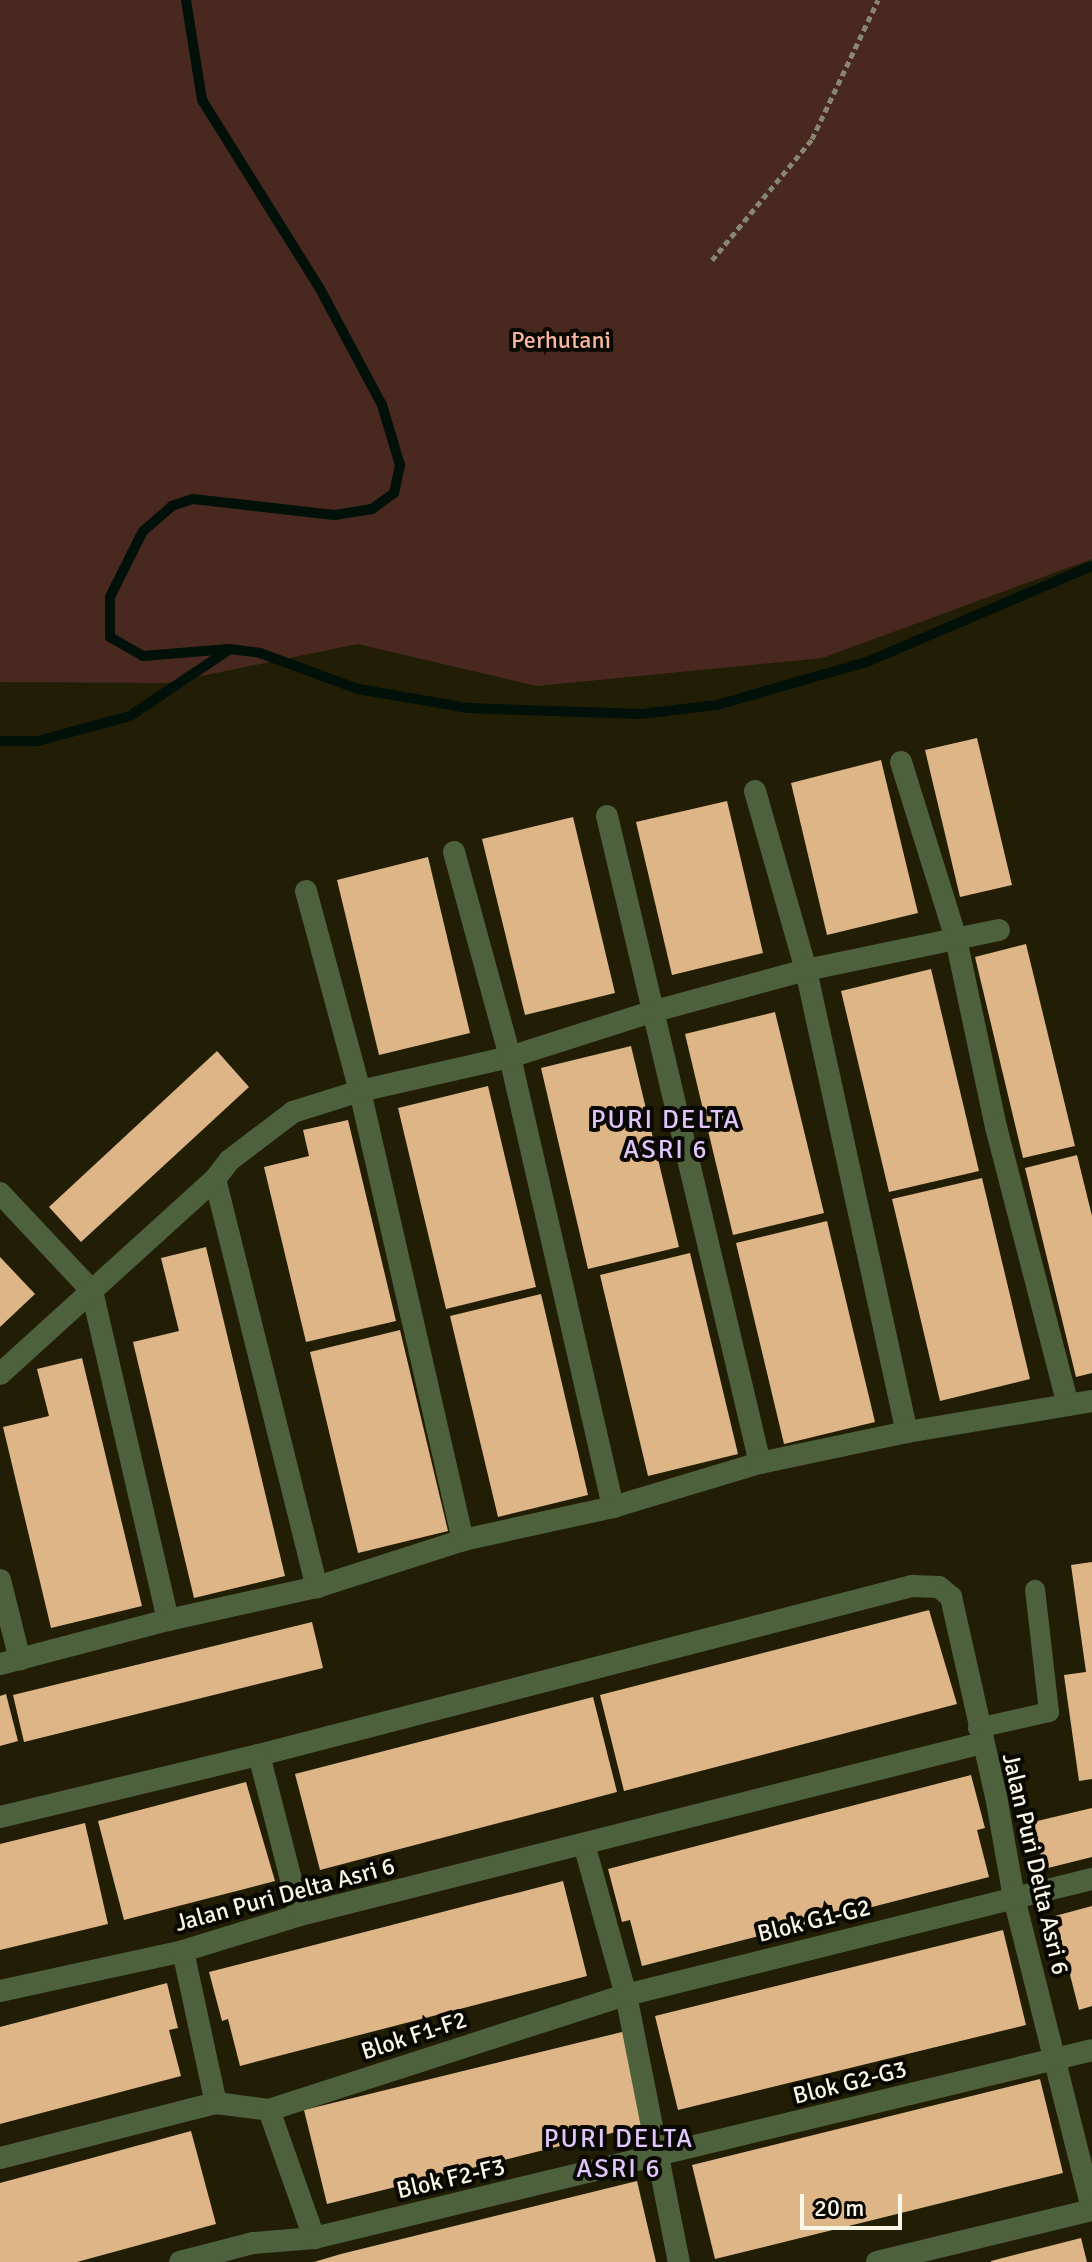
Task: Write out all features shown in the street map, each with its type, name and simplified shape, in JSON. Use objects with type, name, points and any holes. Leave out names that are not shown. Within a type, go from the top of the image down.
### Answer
[{"type":"street","points":[[901,762],[956,939],[996,1127],[1068,1405]]},
{"type":"street","points":[[755,791],[806,970],[907,1432]]},
{"type":"street","points":[[607,816],[760,1463]]},
{"type":"street","points":[[454,852],[510,1057],[613,1507]]},
{"type":"street","points":[[306,891],[360,1091],[463,1540]]},
{"type":"street","points":[[0,1374],[215,1179],[230,1160],[293,1112],[360,1091],[510,1057],[651,1012],[806,970],[999,930]]},
{"type":"street","points":[[215,1179],[317,1587]]},
{"type":"street","points":[[0,1193],[92,1291],[168,1620]]},
{"type":"street","points":[[0,1580],[10,1662],[168,1620],[317,1587],[463,1540],[613,1507],[760,1463],[907,1432],[1092,1401]]},
{"type":"street","points":[[0,1817],[259,1755],[912,1586],[939,1587],[951,1597],[980,1736]]},
{"type":"street","name":"Jalan Puri Delta Asri 6","points":[[0,1991],[183,1951],[300,1915],[584,1844],[980,1736],[996,1796],[1014,1898],[1092,2209]]},
{"type":"street","points":[[259,1755],[300,1915]]},
{"type":"street","points":[[584,1844],[626,1995],[679,2262]]},
{"type":"street","name":"Blok G1-G2","points":[[626,1995],[1092,1879]]},
{"type":"street","points":[[0,2158],[216,2103],[183,1951]]},
{"type":"street","name":"Blok F1-F2","points":[[216,2103],[269,2110],[626,1995]]},
{"type":"street","name":"Blok G2-G3","points":[[659,2157],[1092,2050]]},
{"type":"street","points":[[269,2110],[314,2238]]},
{"type":"street","name":"Blok F2-F3","points":[[180,2262],[256,2252],[659,2157]]},
{"type":"street","points":[[877,2262],[1092,2209]]},
{"type":"lane","points":[[980,1736],[1049,1712],[1035,1590]]},
{"type":"path","points":[[712,260],[812,139],[878,0]]},
{"type":"green space","name":"Perhutani","points":[[0,0],[1092,0],[1092,559],[822,658],[537,686],[358,644],[167,683],[0,682]]},
{"type":"building","points":[[977,738],[1012,885],[960,897],[925,750]]},
{"type":"building","points":[[881,760],[918,913],[827,935],[791,783]]},
{"type":"building","points":[[727,801],[763,953],[672,975],[636,822]]},
{"type":"building","points":[[573,817],[615,993],[525,1015],[482,839]]},
{"type":"building","points":[[428,857],[470,1033],[379,1055],[337,880]]},
{"type":"building","points":[[1026,944],[1075,1146],[1023,1158],[975,957]]},
{"type":"building","points":[[931,969],[979,1171],[889,1192],[841,991]]},
{"type":"building","points":[[775,1012],[824,1213],[733,1235],[685,1034]]},
{"type":"building","points":[[631,1046],[679,1247],[588,1269],[541,1068]]},
{"type":"building","points":[[217,1051],[249,1087],[81,1242],[49,1207]]},
{"type":"building","points":[[488,1086],[536,1287],[446,1309],[398,1108]]},
{"type":"building","points":[[348,1120],[396,1321],[306,1342],[264,1167],[309,1156],[303,1130]]},
{"type":"building","points":[[1077,1155],[1092,1216],[1092,1373],[1076,1377],[1025,1168]]},
{"type":"building","points":[[982,1178],[1030,1379],[940,1401],[892,1199]]},
{"type":"building","points":[[827,1221],[875,1422],[784,1444],[736,1243]]},
{"type":"building","points":[[206,1247],[285,1576],[194,1598],[133,1342],[179,1331],[161,1258]]},
{"type":"building","points":[[690,1253],[738,1454],[648,1476],[600,1275]]},
{"type":"building","points":[[0,1257],[35,1294],[0,1327]]},
{"type":"building","points":[[541,1294],[588,1495],[498,1517],[450,1316]]},
{"type":"building","points":[[400,1330],[448,1531],[358,1553],[310,1352]]},
{"type":"building","points":[[82,1358],[142,1606],[51,1628],[3,1427],[49,1416],[37,1369]]},
{"type":"building","points":[[1092,1562],[1092,1779],[1079,1781],[1064,1675],[1086,1672],[1071,1565]]},
{"type":"building","points":[[929,1610],[957,1704],[624,1791],[600,1695]]},
{"type":"building","points":[[312,1622],[323,1668],[24,1742],[13,1695]]},
{"type":"building","points":[[6,1694],[18,1741],[0,1746],[0,1696]]},
{"type":"building","points":[[593,1697],[617,1792],[320,1870],[295,1774]]},
{"type":"building","points":[[971,1775],[985,1828],[977,1830],[989,1877],[642,1966],[630,1920],[622,1922],[608,1869]]},
{"type":"building","points":[[246,1782],[275,1881],[124,1920],[98,1821]]},
{"type":"building","points":[[1092,1808],[1092,1857],[1044,1869],[1033,1822]]},
{"type":"building","points":[[85,1823],[108,1924],[0,1950],[0,1844]]},
{"type":"building","points":[[563,1881],[587,1976],[240,2066],[228,2019],[222,2021],[209,1972]]},
{"type":"building","points":[[1092,1906],[1092,2006],[1079,2010],[1055,1916]]},
{"type":"building","points":[[1003,1930],[1026,2025],[678,2110],[655,2016]]},
{"type":"building","points":[[167,1983],[178,2028],[169,2030],[181,2076],[0,2124],[0,2027]]},
{"type":"building","points":[[626,2031],[648,2124],[327,2204],[304,2110]]},
{"type":"building","points":[[1040,2079],[1063,2173],[715,2259],[692,2165]]},
{"type":"building","points":[[191,2131],[216,2224],[77,2262],[0,2262],[0,2183]]},
{"type":"building","points":[[637,2181],[656,2262],[314,2262],[341,2254]]},
{"type":"building","points":[[1081,2238],[1087,2262],[991,2262],[991,2261]]},
{"type":"waterway","points":[[186,0],[202,100],[319,287],[382,405],[400,465],[394,493],[372,509],[334,515],[193,499],[172,506],[143,531],[110,597],[110,637],[143,656],[229,649],[260,653],[358,689],[468,708],[641,714],[717,705],[869,661],[1092,566]]},
{"type":"waterway","points":[[0,741],[38,741],[130,716],[227,651]]},
{"type":"district","name":"PURI DELTA ASRI 6","points":[[666,1136]]},
{"type":"district","name":"PURI DELTA ASRI 6","points":[[619,2155]]}]
